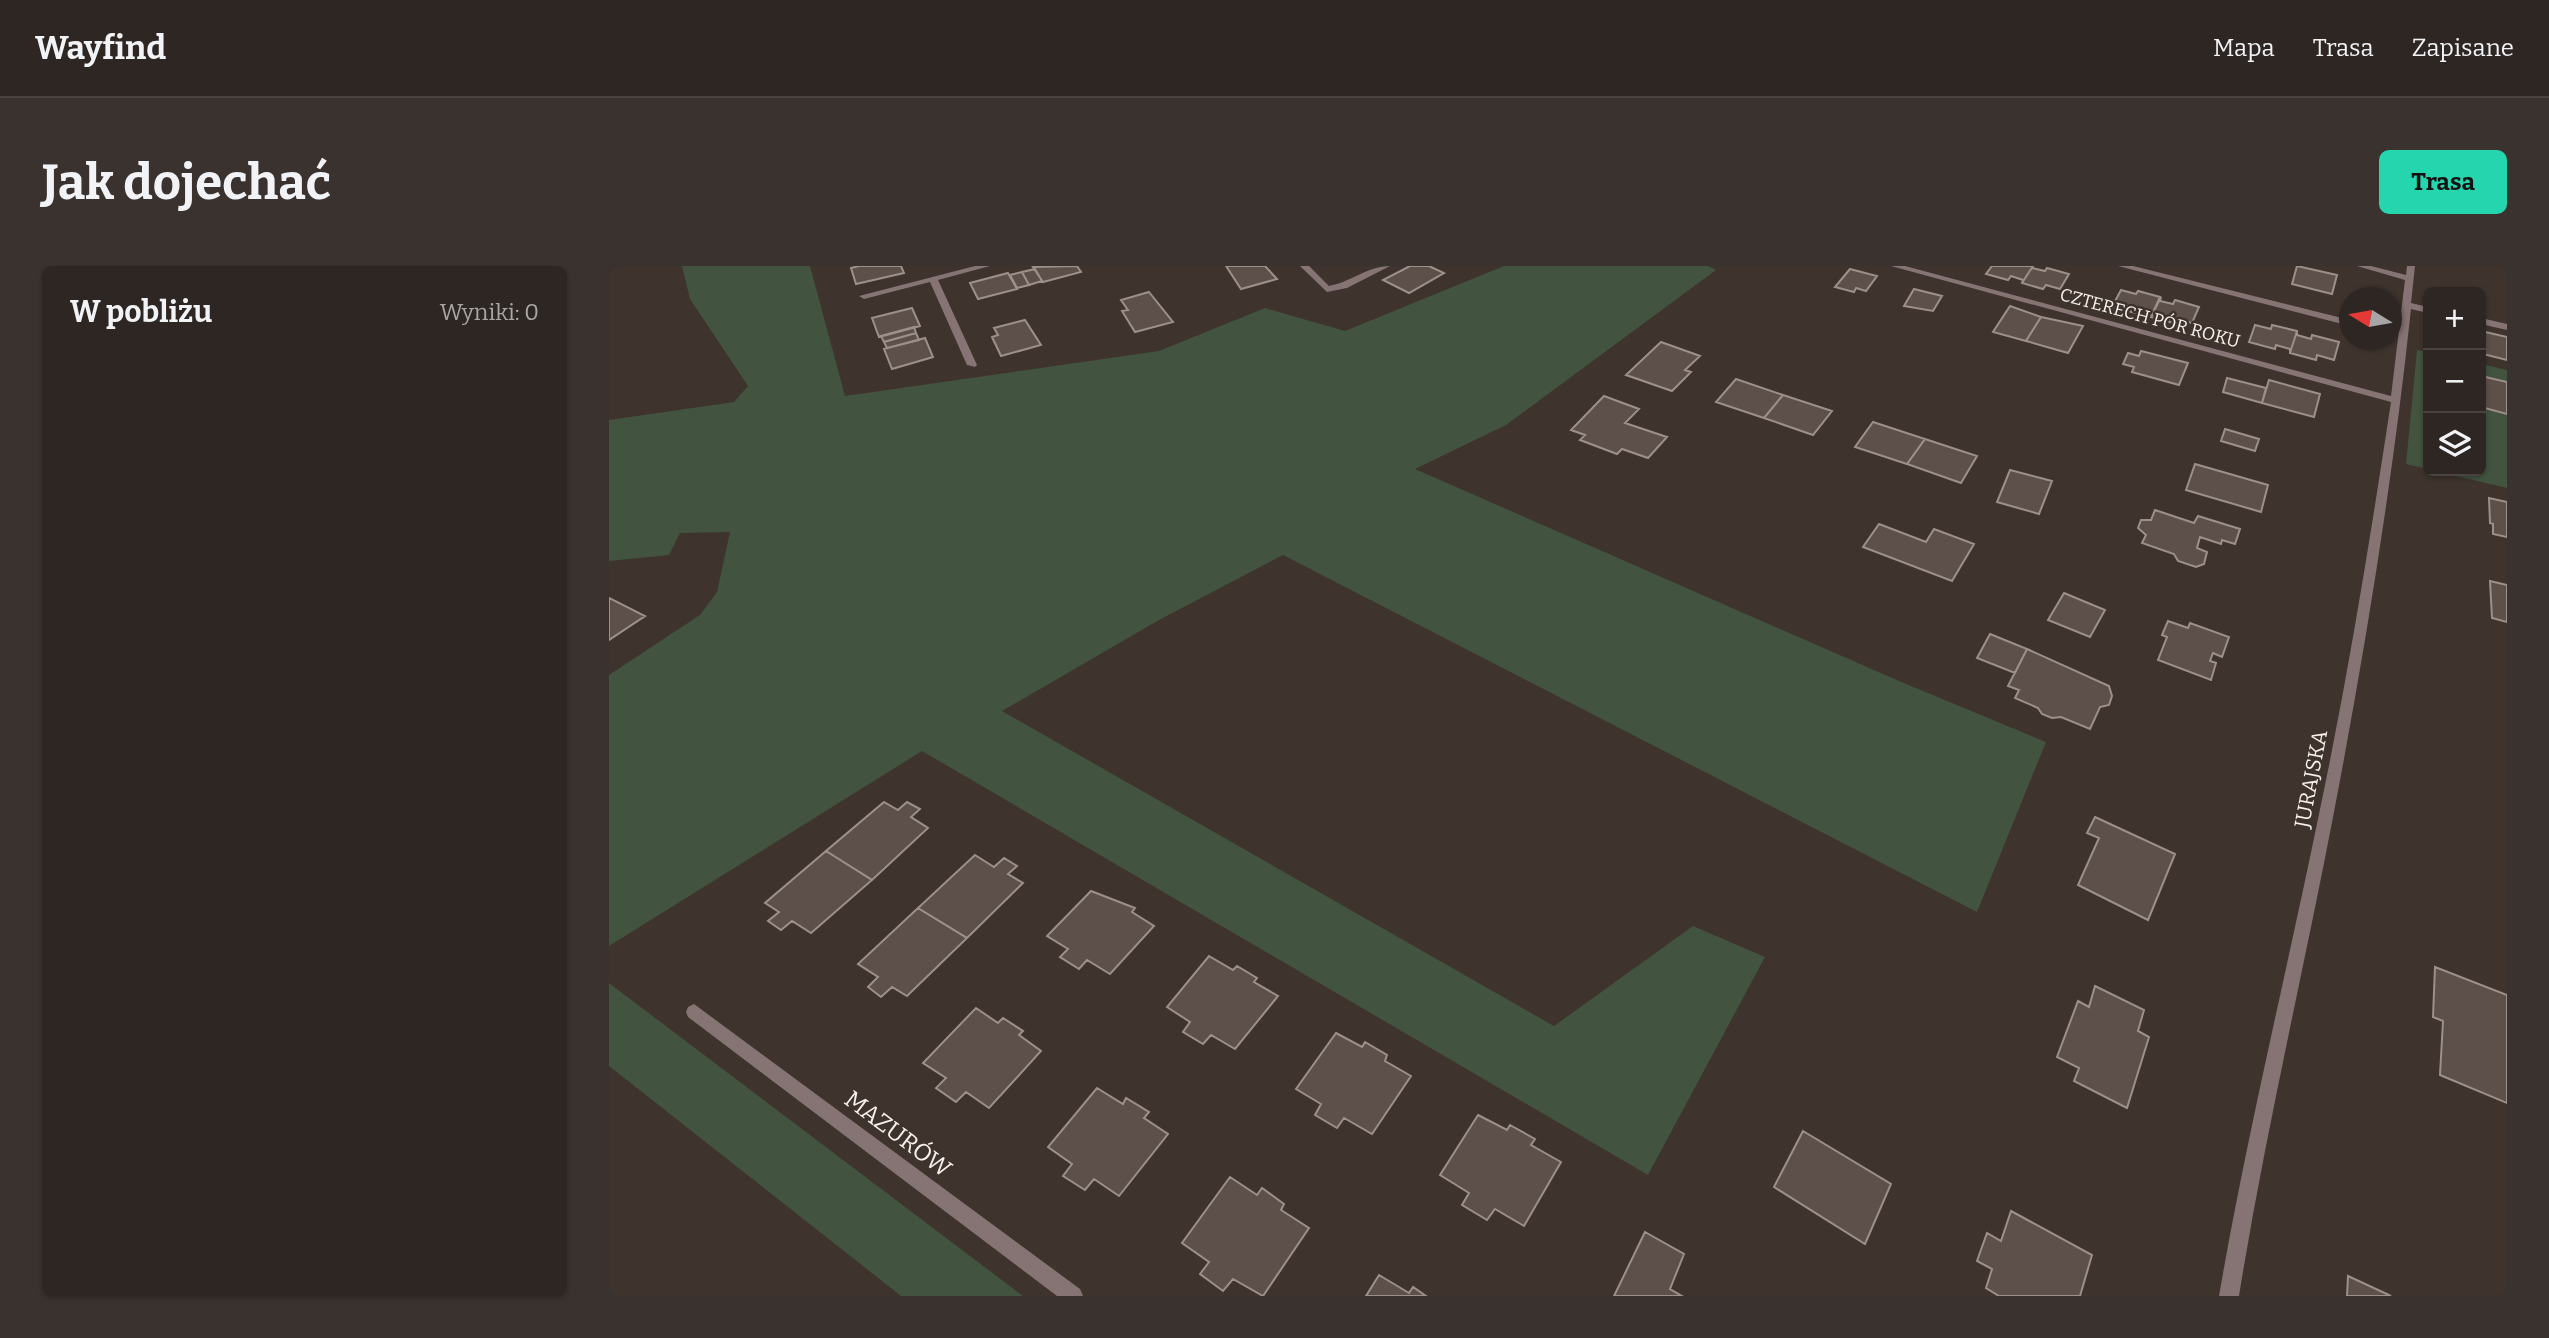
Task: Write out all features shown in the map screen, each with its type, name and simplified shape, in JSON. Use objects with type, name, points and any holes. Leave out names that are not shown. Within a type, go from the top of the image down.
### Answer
[{"type":"street","points":[[864,296],[986,266]]},
{"type":"street","points":[[1304,266],[1327,289],[1343,286],[1386,266]]},
{"type":"street","name":"CZTERECH PÓR ROKU","points":[[1895,266],[2396,400]]},
{"type":"street","points":[[2122,266],[2339,320]]},
{"type":"street","points":[[2361,266],[2410,272]]},
{"type":"street","name":"JURAJSKA","points":[[2402,318],[2410,272]]},
{"type":"street","points":[[933,279],[972,365]]},
{"type":"street","points":[[2406,305],[2423,309]]},
{"type":"street","points":[[2486,322],[2507,327]]},
{"type":"street","name":"JURAJSKA","points":[[2229,1296],[2244,1205],[2337,758],[2371,575],[2396,400],[2397,350]]},
{"type":"street","name":"MAZURÓW","points":[[694,1012],[1073,1296]]},
{"type":"green space","points":[[682,266],[810,266],[845,396],[1159,351],[1265,308],[1345,331],[1504,266],[1708,266],[1716,270],[1506,425],[1415,469],[1899,681],[2046,742],[1977,912],[1283,555],[1159,620],[1002,711],[1554,1026],[1693,926],[1765,957],[1648,1175],[922,751],[609,946],[609,675],[700,615],[717,592],[730,532],[680,533],[669,555],[609,561],[609,420],[734,402],[748,386],[690,299]]},
{"type":"green space","points":[[2417,350],[2423,351],[2423,468],[2406,464]]},
{"type":"green space","points":[[2486,365],[2507,370],[2507,488],[2456,476],[2486,476]]},
{"type":"green space","points":[[609,983],[1023,1296],[901,1296],[609,1066]]},
{"type":"building","points":[[901,266],[904,273],[856,284],[851,268]]},
{"type":"building","points":[[1077,266],[1081,272],[1043,282],[1033,267]]},
{"type":"building","points":[[1226,266],[1265,266],[1277,279],[1241,289]]},
{"type":"building","points":[[1410,266],[1429,266],[1444,273],[1409,293],[1383,280]]},
{"type":"building","points":[[1992,266],[2033,266],[2022,283],[2023,280],[2011,276],[2008,280],[1986,274]]},
{"type":"building","points":[[2033,266],[2032,268],[2045,271],[2047,268],[2069,274],[2060,289],[2046,285],[2043,289],[2022,283]]},
{"type":"building","points":[[2297,266],[2337,275],[2332,294],[2292,284]]},
{"type":"building","points":[[1035,269],[1042,281],[1029,285],[1022,272]]},
{"type":"building","points":[[1850,269],[1877,276],[1866,291],[1856,288],[1854,292],[1835,287]]},
{"type":"building","points":[[1022,272],[1029,285],[1017,288],[1010,275]]},
{"type":"building","points":[[1008,273],[1017,289],[978,299],[970,283]]},
{"type":"building","points":[[1914,289],[1942,296],[1933,311],[1904,306]]},
{"type":"building","points":[[2121,290],[2160,297],[2151,317],[2152,313],[2139,309],[2136,313],[2112,307]]},
{"type":"building","points":[[1149,292],[1173,322],[1135,332],[1122,311],[1128,310],[1121,300]]},
{"type":"building","points":[[2161,297],[2160,301],[2173,304],[2175,300],[2199,307],[2192,323],[2176,319],[2174,323],[2151,317]]},
{"type":"building","points":[[2010,306],[2041,317],[2026,341],[1993,332]]},
{"type":"building","points":[[912,308],[920,326],[879,337],[872,318]]},
{"type":"building","points":[[2041,317],[2083,326],[2068,353],[2026,341]]},
{"type":"building","points":[[1025,320],[1041,345],[1001,356],[992,337],[998,335],[994,328]]},
{"type":"building","points":[[2255,325],[2271,329],[2272,325],[2297,331],[2290,353],[2290,349],[2276,345],[2275,349],[2249,342]]},
{"type":"building","points":[[914,327],[916,333],[884,342],[881,336]]},
{"type":"building","points":[[2297,331],[2297,335],[2311,339],[2312,335],[2339,342],[2334,360],[2317,355],[2316,360],[2290,353]]},
{"type":"building","points":[[2486,332],[2507,337],[2507,360],[2486,355]]},
{"type":"building","points":[[916,333],[919,340],[887,348],[884,342]]},
{"type":"building","points":[[925,338],[933,357],[892,369],[884,349]]},
{"type":"building","points":[[1661,342],[1700,356],[1685,370],[1691,372],[1672,391],[1626,375]]},
{"type":"building","points":[[2141,351],[2188,363],[2179,385],[2132,372],[2134,367],[2123,364],[2128,353],[2139,356]]},
{"type":"building","points":[[2486,377],[2507,382],[2507,414],[2486,408]]},
{"type":"building","points":[[2227,378],[2266,388],[2262,403],[2223,392]]},
{"type":"building","points":[[1736,379],[1783,395],[1764,418],[1716,402]]},
{"type":"building","points":[[2269,380],[2320,394],[2314,417],[2262,403]]},
{"type":"building","points":[[1783,395],[1832,411],[1813,435],[1764,418]]},
{"type":"building","points":[[1604,396],[1639,409],[1625,423],[1667,437],[1648,458],[1622,449],[1617,454],[1580,440],[1585,435],[1571,430]]},
{"type":"building","points":[[1873,422],[1925,439],[1907,464],[1855,447]]},
{"type":"building","points":[[2225,429],[2259,439],[2255,451],[2221,441]]},
{"type":"building","points":[[1925,439],[1977,456],[1961,483],[1907,464]]},
{"type":"building","points":[[2195,464],[2268,485],[2261,512],[2186,490]]},
{"type":"building","points":[[2010,470],[2052,481],[2039,514],[1997,502]]},
{"type":"building","points":[[2489,498],[2507,502],[2507,537],[2493,534]]},
{"type":"building","points":[[2155,510],[2194,523],[2198,516],[2240,529],[2235,544],[2222,540],[2221,544],[2200,537],[2197,548],[2207,552],[2204,564],[2196,567],[2178,561],[2174,554],[2142,543],[2146,535],[2138,528],[2141,520],[2151,520]]},
{"type":"building","points":[[1879,524],[1926,542],[1934,529],[1974,544],[1952,581],[1863,547]]},
{"type":"building","points":[[2490,581],[2507,585],[2507,622],[2492,618]]},
{"type":"building","points":[[2064,593],[2105,610],[2090,637],[2048,620]]},
{"type":"building","points":[[609,598],[645,616],[609,640]]},
{"type":"building","points":[[2168,621],[2188,628],[2190,623],[2229,637],[2222,657],[2213,653],[2210,661],[2216,663],[2211,680],[2158,660],[2167,637],[2162,635]]},
{"type":"building","points":[[1990,634],[2027,649],[2015,673],[1977,658]]},
{"type":"building","points":[[2027,649],[2109,686],[2112,696],[2109,705],[2100,707],[2090,729],[2061,717],[2052,718],[2042,714],[2038,708],[2015,698],[2019,690],[2008,686]]},
{"type":"building","points":[[884,802],[898,810],[907,802],[920,809],[911,817],[928,828],[872,880],[826,851]]},
{"type":"building","points":[[2095,817],[2175,854],[2148,920],[2078,885],[2099,838],[2087,833]]},
{"type":"building","points":[[826,851],[872,880],[811,933],[792,921],[781,930],[768,921],[779,912],[765,903]]},
{"type":"building","points":[[975,855],[994,867],[1004,858],[1017,866],[1008,874],[1023,883],[967,938],[918,908]]},
{"type":"building","points":[[1091,891],[1135,908],[1132,912],[1154,926],[1110,974],[1087,960],[1079,969],[1060,957],[1068,949],[1047,936]]},
{"type":"building","points":[[918,908],[967,938],[907,996],[892,987],[881,997],[868,987],[878,977],[858,964]]},
{"type":"building","points":[[1209,956],[1233,970],[1237,966],[1257,978],[1254,982],[1278,996],[1235,1049],[1211,1035],[1203,1044],[1183,1032],[1190,1022],[1167,1007]]},
{"type":"building","points":[[2435,967],[2507,995],[2507,1103],[2440,1075],[2443,1021],[2433,1017]]},
{"type":"building","points":[[2095,986],[2144,1010],[2138,1031],[2149,1037],[2127,1108],[2074,1081],[2079,1068],[2057,1057],[2078,1001],[2089,1007]]},
{"type":"building","points":[[976,1008],[998,1023],[1003,1018],[1023,1031],[1019,1035],[1041,1051],[989,1108],[966,1092],[956,1102],[936,1088],[946,1078],[923,1063]]},
{"type":"building","points":[[1336,1033],[1362,1047],[1365,1042],[1387,1055],[1385,1061],[1411,1076],[1372,1134],[1344,1118],[1337,1128],[1315,1115],[1321,1104],[1296,1089]]},
{"type":"building","points":[[1097,1088],[1123,1104],[1126,1098],[1149,1112],[1144,1118],[1168,1134],[1119,1196],[1094,1179],[1085,1190],[1063,1176],[1072,1164],[1048,1147]]},
{"type":"building","points":[[1478,1115],[1507,1130],[1510,1125],[1535,1139],[1531,1145],[1561,1162],[1524,1226],[1495,1209],[1487,1220],[1462,1205],[1469,1193],[1440,1175]]},
{"type":"building","points":[[1803,1131],[1891,1184],[1865,1244],[1774,1187]]},
{"type":"building","points":[[1230,1177],[1257,1195],[1262,1188],[1284,1204],[1281,1210],[1309,1228],[1263,1296],[1233,1279],[1223,1291],[1200,1274],[1209,1262],[1182,1243]]},
{"type":"building","points":[[2011,1211],[2092,1255],[2080,1296],[1999,1296],[1986,1288],[1992,1269],[1977,1261],[1987,1233],[2001,1241]]},
{"type":"building","points":[[1645,1232],[1684,1254],[1670,1289],[1682,1296],[1614,1296]]},
{"type":"building","points":[[1379,1275],[1409,1293],[1413,1287],[1426,1296],[1366,1296]]},
{"type":"building","points":[[2348,1276],[2391,1296],[2347,1296]]}]
